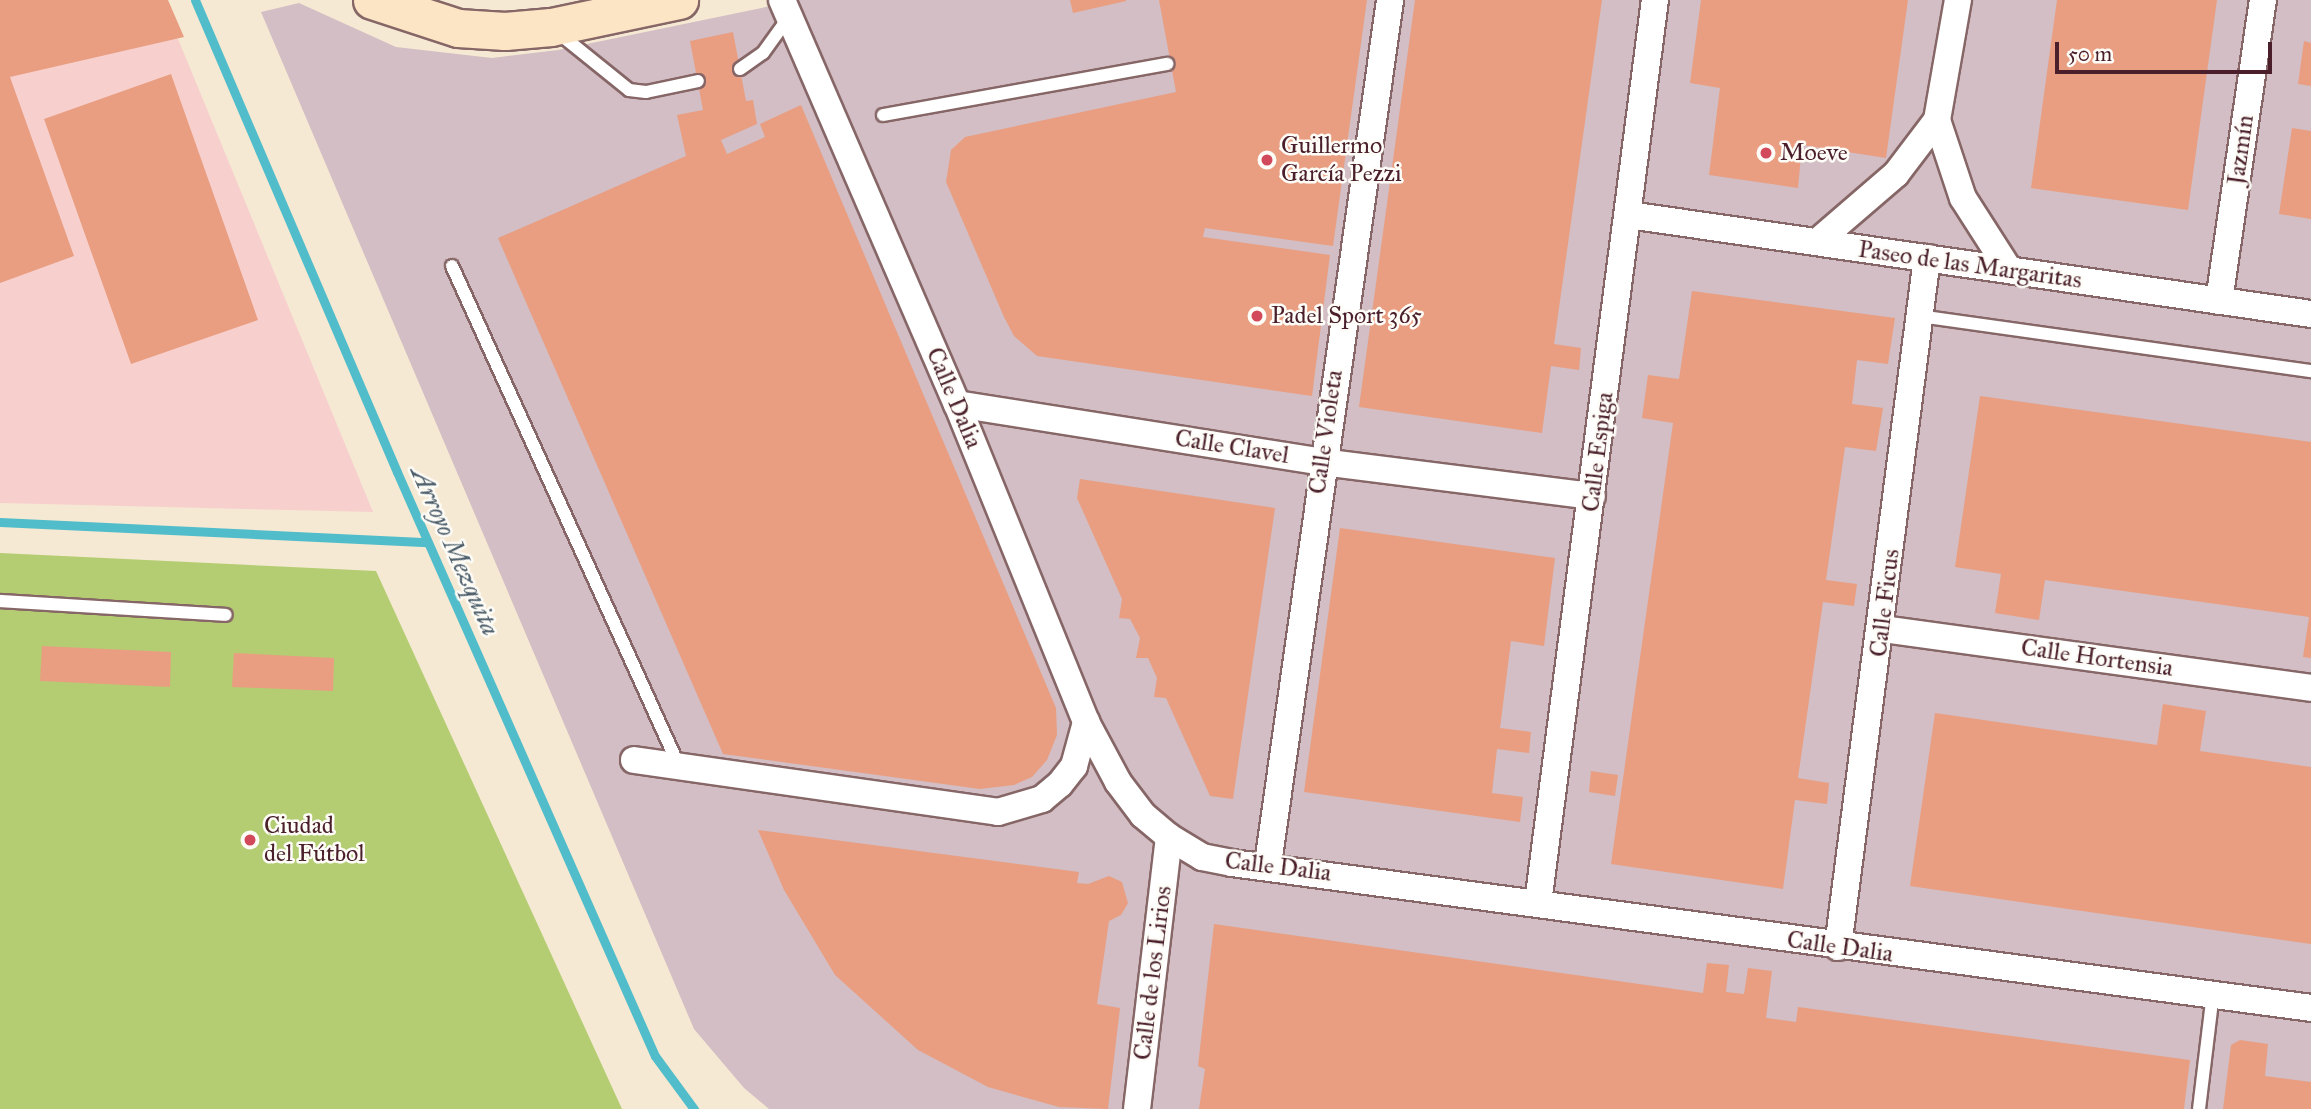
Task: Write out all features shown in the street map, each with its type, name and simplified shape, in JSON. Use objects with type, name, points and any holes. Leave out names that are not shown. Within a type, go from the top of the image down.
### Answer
[{"type":"street","points":[[372,0],[458,27],[505,31],[551,27],[680,0]]},
{"type":"street","name":"Calle Violeta","points":[[1268,864],[1321,461],[1390,0]]},
{"type":"street","name":"Calle Espiga","points":[[1538,903],[1655,0]]},
{"type":"street","points":[[1817,242],[1896,174],[1937,121],[1958,0]]},
{"type":"street","name":"Jazmín","points":[[2219,301],[2263,0]]},
{"type":"street","name":"Calle Dalia","points":[[786,8],[957,404],[1086,722],[1118,782],[1143,815],[1169,837],[1202,857],[1268,864],[1838,947],[2311,1008]]},
{"type":"street","points":[[1937,121],[1963,198],[2009,270]]},
{"type":"street","name":"Paseo de las Margaritas","points":[[1629,215],[2311,314]]},
{"type":"street","name":"Calle Ficus","points":[[1838,947],[1882,629],[1927,258]]},
{"type":"street","name":"Calle Clavel","points":[[957,404],[1321,461],[1592,496]]},
{"type":"street","name":"Calle Hortensia","points":[[1882,629],[2311,688]]},
{"type":"street","points":[[634,760],[998,812],[1042,799],[1060,784],[1074,766],[1086,722]]},
{"type":"street","name":"Calle de los Lirios","points":[[1137,1109],[1169,837]]},
{"type":"lane","points":[[740,69],[763,53],[786,8]]},
{"type":"lane","points":[[551,27],[629,90],[646,92],[698,81]]},
{"type":"lane","points":[[883,115],[1167,64]]},
{"type":"lane","points":[[452,266],[679,766]]},
{"type":"lane","points":[[1918,316],[2311,371]]},
{"type":"lane","points":[[0,601],[226,615]]},
{"type":"lane","points":[[2199,1109],[2213,994]]},
{"type":"shaded area","points":[[0,0],[162,0],[373,512],[0,503]]},
{"type":"shaded area","points":[[800,0],[2311,0],[2311,1109],[769,1109],[744,1088],[694,1029],[261,12],[299,3],[396,47],[492,58],[558,50]]},
{"type":"green space","name":"Ciudad del Fútbol","points":[[0,553],[376,571],[622,1109],[0,1109]]},
{"type":"building","points":[[0,0],[168,0],[184,37],[10,77],[74,256],[0,283]]},
{"type":"building","points":[[1070,0],[1126,0],[1126,1],[1073,13]]},
{"type":"building","points":[[1159,0],[1367,0],[1333,246],[1205,228],[1203,237],[1330,255],[1312,396],[1037,356],[1014,336],[1004,317],[946,182],[951,150],[965,137],[1176,92]]},
{"type":"building","points":[[1415,0],[1602,0],[1554,344],[1581,348],[1579,370],[1551,366],[1542,433],[1359,407]]},
{"type":"building","points":[[1701,0],[1908,0],[1886,158],[1802,145],[1798,188],[1709,175],[1720,88],[1690,83]]},
{"type":"building","points":[[2057,0],[2217,0],[2188,210],[2031,188]]},
{"type":"building","points":[[733,32],[746,101],[753,100],[757,124],[721,140],[727,154],[765,137],[760,124],[801,105],[1056,708],[1057,735],[1047,760],[1032,777],[1014,785],[980,789],[723,754],[498,238],[686,156],[677,115],[703,110],[690,41]]},
{"type":"building","points":[[2304,41],[2311,43],[2311,86],[2298,84]]},
{"type":"building","points":[[171,74],[258,320],[131,364],[44,119]]},
{"type":"building","points":[[2292,128],[2311,131],[2311,219],[2279,214]]},
{"type":"building","points":[[1692,291],[1895,318],[1888,364],[1857,360],[1852,404],[1883,408],[1876,451],[1845,447],[1826,580],[1857,584],[1854,606],[1823,602],[1798,778],[1829,783],[1827,804],[1795,800],[1783,889],[1611,864],[1673,423],[1642,418],[1648,375],[1679,379]]},
{"type":"building","points":[[1980,396],[2311,442],[2311,658],[2303,657],[2309,617],[2045,580],[2039,620],[1995,613],[2001,574],[1955,567]]},
{"type":"building","points":[[1080,479],[1275,508],[1233,799],[1210,796],[1166,698],[1154,697],[1157,678],[1148,658],[1136,658],[1140,638],[1130,619],[1119,618],[1122,599],[1077,498]]},
{"type":"building","points":[[1340,528],[1555,558],[1544,646],[1511,641],[1500,728],[1531,732],[1529,753],[1497,749],[1492,793],[1523,797],[1520,822],[1304,792]]},
{"type":"building","points":[[42,646],[171,652],[170,687],[40,681]]},
{"type":"building","points":[[234,653],[334,658],[333,691],[232,687]]},
{"type":"building","points":[[2163,704],[2206,711],[2200,751],[2311,767],[2311,944],[1910,886],[1935,713],[2157,745]]},
{"type":"building","points":[[1591,771],[1618,775],[1615,796],[1589,792]]},
{"type":"building","points":[[758,830],[1079,872],[1077,883],[1088,884],[1109,876],[1122,882],[1128,903],[1121,915],[1109,921],[1097,1004],[1120,1008],[1108,1109],[1059,1107],[988,1087],[918,1050],[835,975],[784,890]]},
{"type":"building","points":[[1214,924],[1703,993],[1707,963],[1729,965],[1726,992],[1744,994],[1748,968],[1772,971],[1766,1018],[1796,1022],[1798,1007],[2190,1060],[2184,1109],[1199,1109],[1205,1069],[1198,1066]]},
{"type":"building","points":[[2240,1040],[2268,1044],[2265,1076],[2311,1082],[2311,1109],[2223,1109],[2231,1045]]},
{"type":"waterway","name":"Arroyo Mezquita","points":[[195,0],[397,472],[655,1056],[694,1109]]},
{"type":"waterway","points":[[0,522],[428,542]]},
{"type":"place","name":"Moeve","points":[[1766,153]]},
{"type":"place","name":"Guillermo García Pezzi","points":[[1267,160]]},
{"type":"place","name":"Padel Sport 365","points":[[1257,316]]},
{"type":"place","name":"Ciudad del Fútbol","points":[[250,840]]}]
